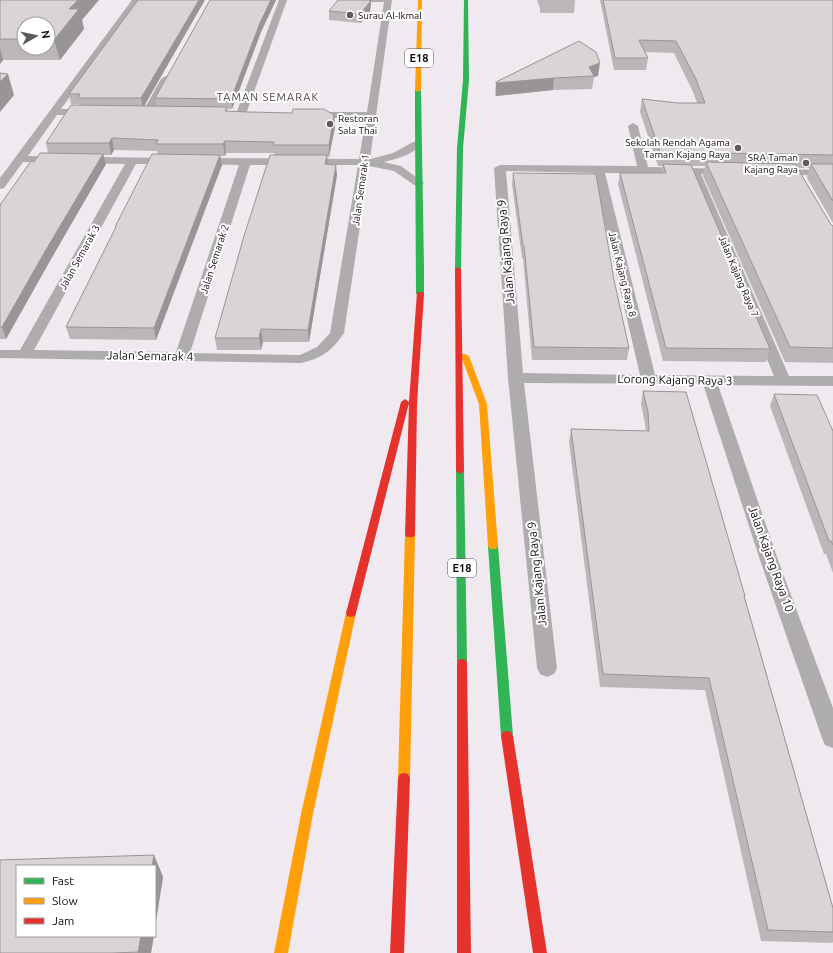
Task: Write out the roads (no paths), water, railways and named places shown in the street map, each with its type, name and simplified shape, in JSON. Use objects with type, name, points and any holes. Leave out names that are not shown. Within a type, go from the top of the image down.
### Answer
[{"type":"highway","name":"E18","points":[[397,953],[404,788],[413,404],[420,305],[420,236],[417,144],[420,0]]},
{"type":"highway","name":"E18","points":[[464,953],[464,794],[458,236],[460,148],[466,80],[466,0]]},
{"type":"highway","points":[[460,342],[483,404],[505,721],[540,953]]},
{"type":"highway","points":[[281,953],[298,855],[358,582],[416,362]]},
{"type":"highway","points":[[295,930],[298,855]]},
{"type":"street","points":[[0,186],[136,0]]},
{"type":"street","points":[[241,114],[284,0]]},
{"type":"street","points":[[367,0],[388,0]]},
{"type":"street","name":"Jalan Semarak 1","points":[[301,359],[317,354],[331,344],[337,333],[388,0]]},
{"type":"street","points":[[162,113],[143,113],[169,74]]},
{"type":"street","points":[[55,112],[101,112]]},
{"type":"street","points":[[301,114],[371,115]]},
{"type":"street","points":[[633,126],[643,170]]},
{"type":"street","points":[[364,162],[394,157],[417,144]]},
{"type":"street","points":[[19,159],[364,162],[397,168],[418,183]]},
{"type":"street","name":"Jalan Semarak 3","points":[[25,354],[133,160]]},
{"type":"street","name":"Jalan Semarak 2","points":[[182,356],[246,161]]},
{"type":"street","name":"Jalan Kajang Raya 9","points":[[547,668],[516,378],[500,168],[736,172]]},
{"type":"street","name":"Jalan Kajang Raya 8","points":[[598,169],[617,253],[650,380]]},
{"type":"street","name":"Jalan Kajang Raya 7","points":[[694,171],[784,381]]},
{"type":"street","points":[[766,172],[833,173]]},
{"type":"street","points":[[796,172],[803,185]]},
{"type":"street","name":"Jalan Semarak 4","points":[[0,354],[301,359]]},
{"type":"street","name":"Lorong Kajang Raya 3","points":[[516,378],[833,381]]},
{"type":"street","name":"Jalan Kajang Raya 10","points":[[709,380],[770,560],[833,738]]},
{"type":"place","name":"Surau Al-Ikmal","points":[[350,15]]},
{"type":"place","name":"Restoran Sala Thai","points":[[330,124]]},
{"type":"place","name":"Sekolah Rendah Agama Taman Kajang Raya","points":[[738,148]]},
{"type":"place","name":"SRA Taman Kajang Raya","points":[[806,163]]},
{"type":"district","name":"TAMAN SEMARAK","points":[[268,97]]}]
